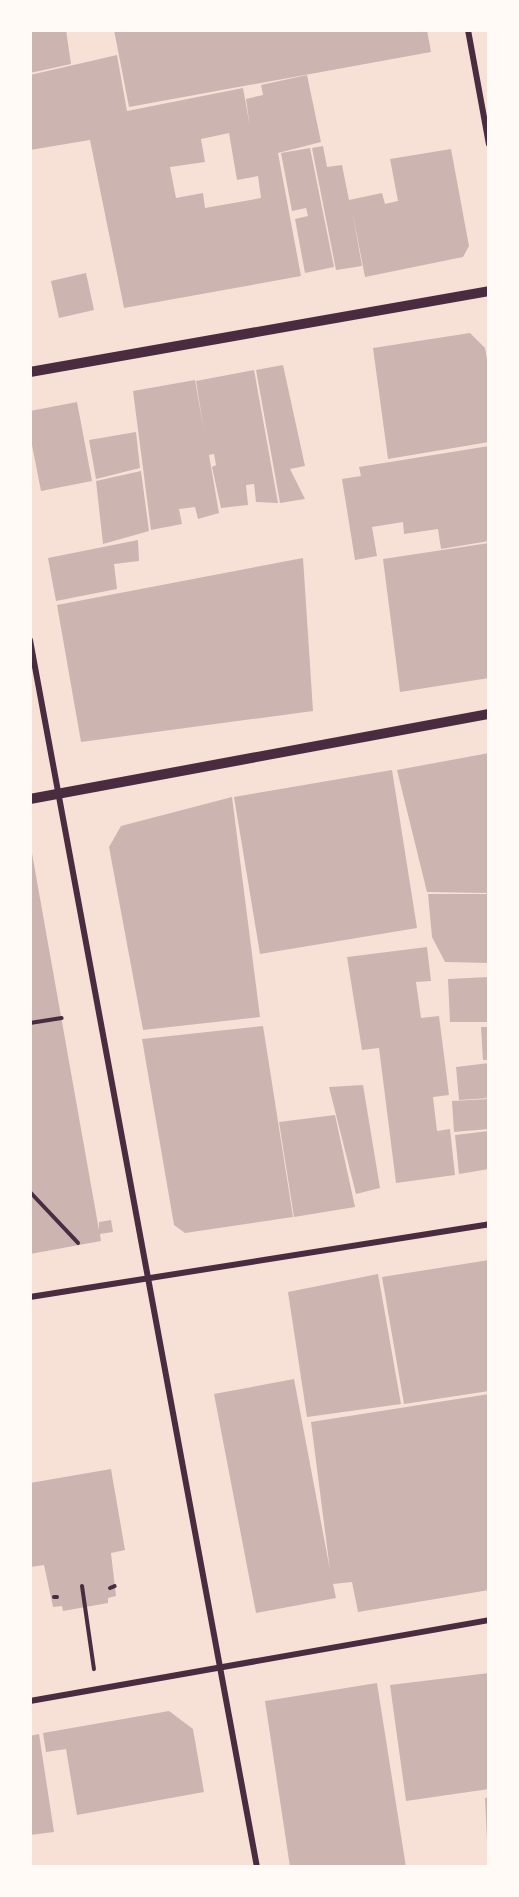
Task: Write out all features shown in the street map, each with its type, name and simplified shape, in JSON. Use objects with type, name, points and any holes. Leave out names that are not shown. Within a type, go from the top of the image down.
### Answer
[{"type":"street","points":[[468,30],[489,144]]},
{"type":"street","points":[[30,372],[489,291]]},
{"type":"street","points":[[30,640],[257,1867]]},
{"type":"street","points":[[30,799],[489,714]]},
{"type":"street","points":[[30,1297],[148,1276],[489,1224]]},
{"type":"street","points":[[30,1701],[489,1620]]},
{"type":"path","points":[[30,1023],[62,1018]]},
{"type":"path","points":[[30,1192],[78,1243]]},
{"type":"path","points":[[82,1586],[90,1648]]},
{"type":"building","points":[[30,30],[66,30],[71,64],[30,73]]},
{"type":"building","points":[[114,30],[427,30],[431,52],[129,107]]},
{"type":"building","points":[[117,55],[127,111],[243,88],[250,127],[246,99],[263,95],[261,85],[307,75],[321,142],[278,153],[301,276],[124,308],[90,140],[30,150],[30,75]],"holes":[[[229,133],[237,180],[258,176],[261,198],[205,208],[203,193],[176,198],[170,167],[205,162],[201,139]]]},
{"type":"building","points":[[323,146],[327,167],[342,165],[349,200],[382,193],[385,204],[398,201],[390,159],[451,149],[469,246],[463,257],[365,277],[352,210],[362,266],[336,270],[312,148]]},
{"type":"building","points":[[310,148],[334,267],[305,273],[295,219],[308,216],[306,208],[292,211],[281,153]]},
{"type":"building","points":[[86,273],[94,310],[59,318],[51,281]]},
{"type":"building","points":[[470,333],[485,348],[489,370],[489,442],[388,459],[373,348]]},
{"type":"building","points":[[283,365],[305,466],[290,469],[305,499],[280,503],[256,370]]},
{"type":"building","points":[[254,370],[278,503],[256,502],[254,484],[246,485],[248,505],[221,508],[212,467],[216,465],[214,454],[209,455],[219,513],[198,519],[195,507],[179,509],[182,524],[151,530],[133,391],[195,380],[204,431],[196,381]]},
{"type":"building","points":[[77,402],[92,481],[41,491],[30,435],[30,411]]},
{"type":"building","points":[[136,432],[140,468],[96,479],[89,440]]},
{"type":"building","points":[[489,446],[489,541],[441,549],[438,529],[404,534],[403,522],[372,527],[377,556],[355,560],[342,479],[361,476],[359,467]]},
{"type":"building","points":[[141,471],[149,531],[103,544],[96,481]]},
{"type":"building","points":[[138,540],[139,561],[114,564],[117,589],[56,601],[48,558]]},
{"type":"building","points":[[489,543],[489,678],[400,692],[383,559]]},
{"type":"building","points":[[303,558],[313,711],[81,742],[57,605]]},
{"type":"building","points":[[489,753],[489,893],[427,892],[397,770]]},
{"type":"building","points":[[392,770],[417,928],[260,954],[234,797]]},
{"type":"building","points":[[232,797],[260,1017],[143,1030],[109,847],[121,826]]},
{"type":"building","points":[[30,842],[99,1230],[99,1222],[111,1220],[113,1232],[100,1234],[101,1241],[30,1254]]},
{"type":"building","points":[[428,894],[489,894],[489,963],[445,962],[432,937]]},
{"type":"building","points":[[427,947],[431,981],[416,982],[421,1018],[439,1016],[449,1095],[433,1097],[437,1131],[450,1129],[455,1175],[396,1183],[379,1048],[362,1050],[347,957]]},
{"type":"building","points":[[489,977],[489,1022],[450,1022],[448,979]]},
{"type":"building","points":[[263,1026],[293,1217],[185,1233],[174,1225],[142,1039]]},
{"type":"building","points":[[481,1027],[489,1027],[489,1060],[483,1060]]},
{"type":"building","points":[[489,1063],[489,1098],[459,1100],[456,1067]]},
{"type":"building","points":[[363,1085],[380,1188],[356,1194],[329,1087]]},
{"type":"building","points":[[489,1099],[489,1129],[454,1132],[452,1101]]},
{"type":"building","points":[[335,1115],[355,1207],[294,1217],[279,1122]]},
{"type":"building","points":[[489,1131],[489,1169],[459,1174],[455,1135]]},
{"type":"building","points":[[489,1260],[489,1391],[404,1404],[382,1277]]},
{"type":"building","points":[[378,1274],[401,1404],[307,1417],[288,1292]]},
{"type":"building","points":[[294,1379],[330,1570],[311,1422],[489,1394],[489,1590],[358,1612],[352,1582],[333,1584],[336,1598],[256,1613],[214,1394]]},
{"type":"building","points":[[111,1469],[125,1550],[111,1553],[116,1596],[108,1598],[108,1603],[63,1611],[62,1606],[53,1607],[44,1565],[30,1567],[30,1483]]},
{"type":"building","points":[[489,1673],[489,1789],[406,1801],[390,1685]]},
{"type":"building","points":[[377,1683],[406,1867],[290,1867],[265,1701]]},
{"type":"building","points":[[169,1711],[193,1729],[204,1792],[77,1815],[66,1749],[46,1752],[43,1733]]},
{"type":"building","points":[[39,1734],[54,1832],[30,1835],[30,1736]]},
{"type":"building","points":[[489,1797],[489,1841],[487,1841],[485,1798]]}]
